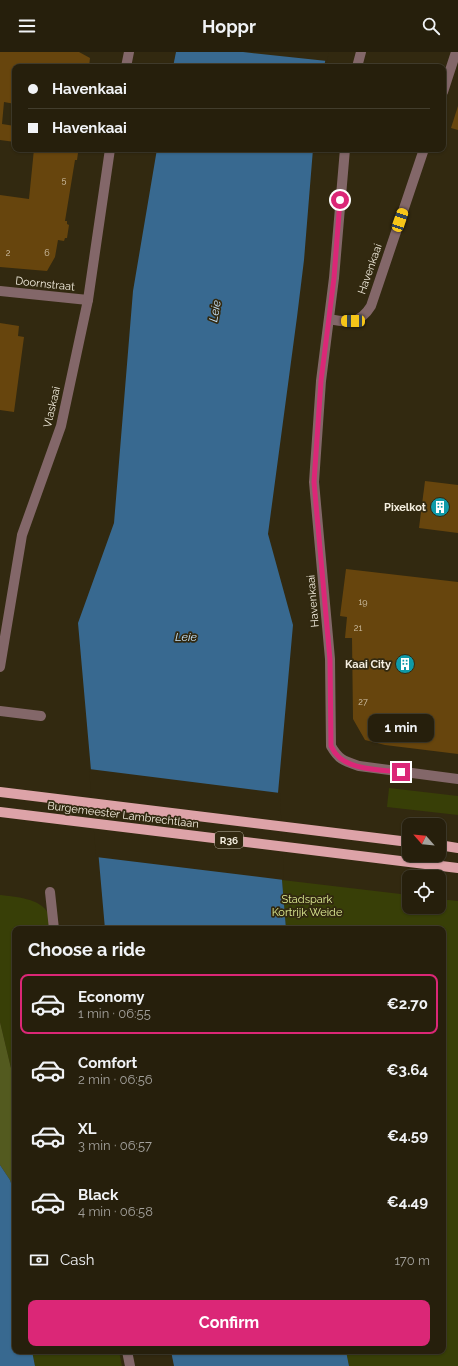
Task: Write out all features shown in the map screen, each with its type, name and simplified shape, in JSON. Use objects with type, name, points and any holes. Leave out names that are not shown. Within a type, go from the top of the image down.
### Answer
[{"type":"main road","name":"Burgemeester Lambrechtlaan","points":[[0,792],[402,841]]},
{"type":"main road","name":"Burgemeester Lambrechtlaan","points":[[0,812],[458,868]]},
{"type":"main road","points":[[446,846],[458,848]]},
{"type":"street","points":[[127,64],[129,52]]},
{"type":"street","points":[[358,64],[360,52]]},
{"type":"street","points":[[446,83],[456,52]]},
{"type":"street","name":"Vlaskaai","points":[[0,666],[22,535],[60,426],[88,300],[110,152]]},
{"type":"street","name":"Havenkaai","points":[[345,152],[330,319],[321,381],[314,482],[330,660],[331,746],[336,755],[345,762],[358,766],[458,779]]},
{"type":"street","name":"Havenkaai","points":[[330,319],[353,321],[363,316],[370,306],[423,152]]},
{"type":"street","name":"Doornstraat","points":[[0,291],[88,300]]},
{"type":"street","points":[[0,711],[42,716]]},
{"type":"street","points":[[50,892],[54,926]]},
{"type":"street","points":[[128,1354],[130,1366]]},
{"type":"green space","points":[[389,788],[458,796],[458,815],[387,807]]},
{"type":"green space","name":"Stadspark Kortrijk Weide","points":[[282,880],[402,894],[402,914],[446,914],[446,900],[458,901],[458,1366],[349,1366],[347,1354],[446,1354],[446,926],[286,926]]},
{"type":"green space","points":[[0,895],[33,901],[44,908],[50,916],[50,926],[12,926],[12,1072],[0,1022]]},
{"type":"green space","points":[[0,1022],[12,1072],[12,1186],[10,1180],[0,1165]]},
{"type":"green space","points":[[33,1354],[120,1354],[122,1366],[35,1366]]},
{"type":"water","points":[[176,52],[327,52],[325,64],[174,64]]},
{"type":"water","name":"Leie","points":[[156,152],[313,152],[304,260],[268,534],[293,625],[278,793],[286,926],[105,926],[78,623],[114,523],[133,291]]},
{"type":"water","points":[[0,1165],[10,1180],[12,1186],[12,1354],[33,1354],[35,1366],[0,1366]]},
{"type":"water","points":[[172,1354],[347,1354],[349,1366],[174,1366]]},
{"type":"pier","points":[[243,52],[329,52],[327,61]]},
{"type":"pier","points":[[89,769],[280,793],[284,880],[96,857]]},
{"type":"building","points":[[0,52],[79,52],[90,58],[89,64],[12,64],[12,103],[4,102],[2,124],[12,126],[12,142],[0,140]]},
{"type":"building","points":[[458,106],[458,130],[451,128]]},
{"type":"building","points":[[34,152],[80,152],[78,153],[77,160],[75,160],[65,221],[67,221],[67,224],[69,225],[67,238],[65,238],[64,241],[58,240],[55,257],[47,271],[0,267],[0,195],[29,199]]},
{"type":"building","points":[[0,323],[19,326],[18,336],[24,337],[14,412],[0,410]]},
{"type":"building","name":"Pixelkot","points":[[425,481],[458,485],[458,533],[419,528]]},
{"type":"building","name":"Kaai City","points":[[346,569],[458,582],[458,754],[385,745],[365,740],[353,719],[352,638],[345,638],[347,617],[340,616]]},
{"type":"place","name":"Pixelkot","points":[[440,507]]},
{"type":"place","name":"Kaai City","points":[[405,664]]},
{"type":"route","points":[[340,200],[330,319],[321,381],[314,482],[330,660],[331,746],[336,755],[345,762],[358,766],[401,772]]}]
